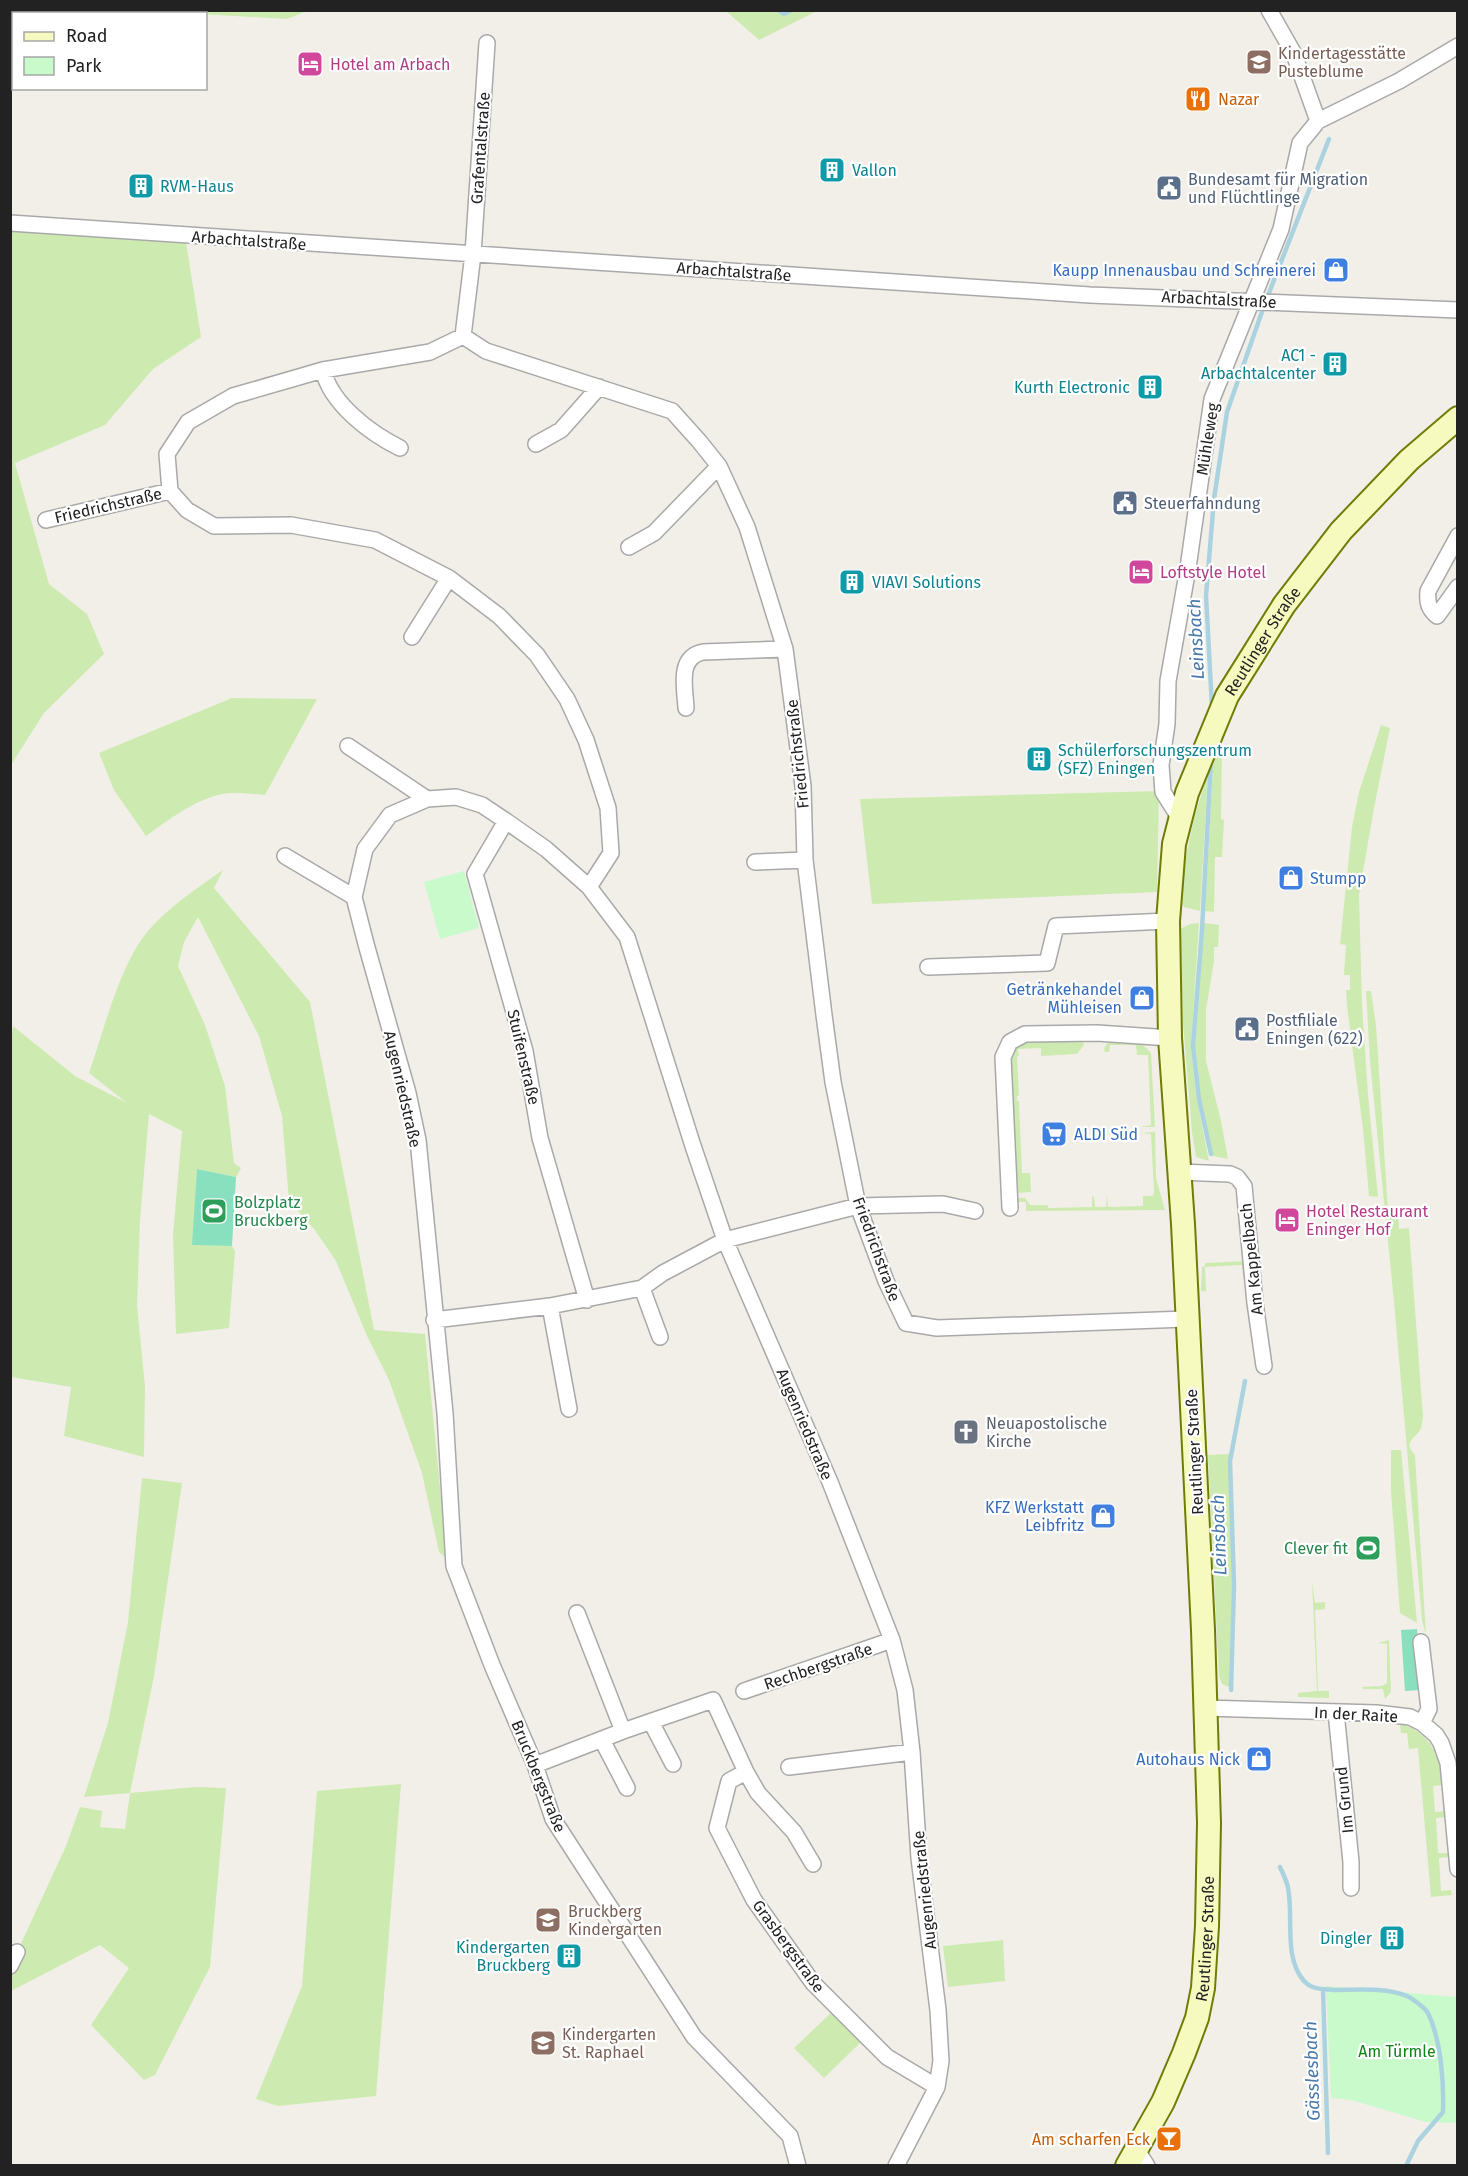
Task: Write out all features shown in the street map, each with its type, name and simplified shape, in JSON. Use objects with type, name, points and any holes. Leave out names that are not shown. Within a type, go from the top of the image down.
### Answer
[{"type":"main road","name":"Reutlinger Straße","points":[[1137,2160],[1184,2054],[1202,1997],[1207,1926],[1209,1823],[1203,1630],[1183,1224],[1170,1038],[1168,921],[1174,843],[1187,794],[1227,696],[1284,605],[1341,531],[1409,460],[1456,422]]},
{"type":"street","points":[[1269,10],[1294,54],[1318,121],[1400,81],[1458,46]]},
{"type":"street","name":"Grafentalstraße","points":[[474,254],[487,43]]},
{"type":"street","name":"Mühleweg","points":[[1180,819],[1163,792],[1161,765],[1167,724],[1168,681],[1188,568],[1212,399],[1281,229],[1300,143],[1318,121]]},
{"type":"street","name":"Arbachtalstraße","points":[[10,223],[1090,295],[1458,310]]},
{"type":"street","points":[[463,336],[474,254]]},
{"type":"street","name":"Friedrichstraße","points":[[589,887],[611,853],[608,808],[585,740],[567,699],[537,655],[499,616],[448,578],[375,540],[291,525],[214,526],[187,510],[170,491],[167,454],[188,423],[234,396],[323,370],[430,352],[463,336],[486,351],[672,411],[719,466],[747,527],[785,649],[803,786],[805,860],[834,1082],[858,1206],[886,1281],[906,1323],[937,1328],[1186,1319]]},
{"type":"street","points":[[323,370],[327,385],[333,395],[376,436],[400,448]]},
{"type":"street","points":[[536,444],[561,430],[599,387]]},
{"type":"street","points":[[629,547],[654,533],[719,466]]},
{"type":"street","name":"Friedrichstraße","points":[[46,520],[170,491]]},
{"type":"street","points":[[1458,536],[1428,591],[1427,601],[1431,611],[1437,616],[1458,587]]},
{"type":"street","points":[[412,637],[448,578]]},
{"type":"street","points":[[686,708],[686,665],[690,657],[703,652],[785,649]]},
{"type":"street","points":[[348,746],[428,799]]},
{"type":"street","name":"Augenriedstraße","points":[[435,1320],[418,1140],[408,1093],[354,897],[364,849],[390,815],[428,799],[456,797],[482,805],[546,849],[589,887],[627,937],[725,1240],[830,1482],[891,1640],[905,1690],[912,1752],[919,1858],[938,2010],[941,2061],[937,2087],[896,2166]]},
{"type":"street","name":"Stuifenstraße","points":[[506,821],[475,874],[525,1051],[540,1138],[587,1300]]},
{"type":"street","points":[[285,856],[354,897]]},
{"type":"street","points":[[755,862],[805,860]]},
{"type":"street","points":[[928,967],[1047,963],[1056,926],[1168,921]]},
{"type":"street","points":[[1010,1208],[1003,1057],[1010,1042],[1024,1034],[1097,1033],[1170,1038]]},
{"type":"street","name":"Am Kappelbach","points":[[1179,1172],[1230,1174],[1237,1177],[1244,1186],[1255,1303],[1264,1366]]},
{"type":"street","points":[[435,1320],[550,1306],[642,1288],[663,1273],[725,1240],[858,1206],[943,1204],[975,1210]]},
{"type":"street","points":[[642,1288],[660,1337]]},
{"type":"street","points":[[550,1306],[569,1409]]},
{"type":"street","name":"Bruckbergstraße","points":[[435,1320],[444,1413],[454,1566],[492,1665],[536,1765],[553,1819],[694,2037],[790,2136],[798,2166]]},
{"type":"street","points":[[577,1613],[623,1731]]},
{"type":"street","name":"Rechbergstraße","points":[[744,1691],[891,1640]]},
{"type":"street","points":[[1421,1642],[1429,1709],[1422,1723]]},
{"type":"street","points":[[536,1765],[623,1731],[713,1700],[758,1793],[794,1832],[813,1864]]},
{"type":"street","name":"In der Raite","points":[[1205,1708],[1396,1714],[1422,1723],[1441,1743],[1448,1763],[1458,1869]]},
{"type":"street","name":"Im Grund","points":[[1336,1712],[1350,1853],[1351,1888]]},
{"type":"street","points":[[651,1722],[672,1764]]},
{"type":"street","points":[[602,1740],[627,1788]]},
{"type":"street","points":[[789,1767],[912,1752]]},
{"type":"street","name":"Grasbergstraße","points":[[746,1772],[729,1781],[717,1828],[754,1900],[813,1983],[887,2057],[937,2087]]},
{"type":"green space","points":[[148,11],[307,11],[287,19],[207,14],[207,12]]},
{"type":"green space","points":[[726,11],[817,11],[759,40]]},
{"type":"green space","points":[[11,224],[186,242],[201,337],[153,369],[105,425],[15,463],[49,584],[87,614],[104,654],[44,713],[11,765]]},
{"type":"green space","points":[[232,698],[317,699],[265,795],[220,794],[186,809],[146,836],[114,790],[99,753]]},
{"type":"green space","points":[[1381,725],[1390,728],[1359,895],[1362,1004],[1378,1197],[1369,1196],[1347,1006],[1346,990],[1350,990],[1350,975],[1344,975],[1346,945],[1340,944],[1352,827],[1359,792]]},
{"type":"green space","points":[[1217,748],[1222,751],[1221,819],[1224,820],[1222,857],[1215,857],[1214,912],[1205,911],[1213,766]]},
{"type":"green space","points":[[1208,774],[1200,911],[1184,907],[1181,903],[1185,861],[1194,818]]},
{"type":"green space","points":[[1159,791],[1157,892],[872,904],[860,799]]},
{"type":"green space","points":[[223,870],[214,888],[310,1002],[374,1330],[425,1334],[447,1559],[439,1552],[422,1473],[389,1380],[367,1336],[336,1261],[314,1229],[289,1201],[282,1116],[259,1036],[198,917],[184,942],[178,966],[205,1025],[225,1086],[234,1163],[241,1168],[236,1177],[197,1169],[193,1245],[232,1246],[235,1251],[229,1328],[176,1334],[173,1235],[182,1131],[149,1114],[140,1220],[137,1305],[145,1387],[144,1457],[64,1436],[71,1387],[11,1377],[10,1047],[13,1026],[75,1076],[127,1103],[89,1073],[120,981],[137,946],[155,923]]},
{"type":"green space","points":[[464,871],[479,928],[440,939],[424,882]]},
{"type":"green space","points":[[1199,923],[1191,1047],[1196,1095],[1209,1161],[1196,1157],[1183,1023],[1180,929]]},
{"type":"green space","points":[[1204,923],[1219,925],[1218,947],[1214,947],[1206,1010],[1206,1061],[1228,1159],[1213,1156],[1201,1098],[1195,1046]]},
{"type":"green space","points":[[1366,991],[1371,991],[1376,1025],[1388,1211],[1398,1210],[1399,1229],[1409,1228],[1423,1417],[1421,1428],[1411,1440],[1410,1446],[1415,1455],[1426,1635],[1422,1620],[1370,1061]]},
{"type":"green space","points":[[1083,1041],[1084,1045],[1077,1054],[1041,1056],[1041,1048],[1018,1049],[1019,1096],[1017,1096],[1017,1101],[1019,1101],[1022,1173],[1030,1173],[1031,1192],[1015,1193],[1010,1058],[1017,1046],[1026,1042]]},
{"type":"green space","points":[[1109,1041],[1141,1043],[1151,1053],[1155,1127],[1140,1127],[1151,1125],[1148,1055],[1137,1055],[1136,1045],[1110,1045],[1109,1052],[1105,1052],[1104,1048]]},
{"type":"green space","points":[[1155,1132],[1156,1178],[1165,1210],[1026,1211],[1026,1202],[1016,1202],[1016,1198],[1025,1198],[1030,1205],[1048,1205],[1048,1208],[1092,1207],[1094,1196],[1095,1207],[1106,1207],[1107,1195],[1108,1207],[1143,1206],[1143,1196],[1153,1196],[1154,1192],[1151,1134],[1140,1133]]},
{"type":"green space","name":"Bolzplatz Bruckberg","points":[[197,1169],[236,1177],[232,1246],[192,1245]]},
{"type":"green space","points":[[1246,1261],[1248,1276],[1243,1276],[1242,1265],[1205,1267],[1206,1291],[1201,1291],[1202,1267],[1205,1263]]},
{"type":"green space","points":[[1391,1450],[1401,1450],[1417,1623],[1400,1613],[1391,1491]]},
{"type":"green space","points":[[1229,1454],[1232,1584],[1229,1687],[1222,1684],[1219,1676],[1208,1455]]},
{"type":"green space","points":[[142,1478],[182,1483],[154,1676],[130,1793],[84,1797],[108,1723],[128,1622]]},
{"type":"green space","points":[[1312,1581],[1315,1603],[1325,1602],[1325,1609],[1315,1610],[1318,1691],[1329,1691],[1329,1698],[1298,1697],[1298,1693],[1317,1691]]},
{"type":"green space","points":[[1417,1629],[1421,1690],[1405,1691],[1401,1630]]},
{"type":"green space","points":[[1389,1640],[1391,1692],[1385,1699],[1383,1689],[1363,1689],[1362,1687],[1382,1686],[1387,1683],[1387,1644],[1378,1643]]},
{"type":"green space","points":[[1400,1724],[1411,1728],[1426,1739],[1440,1765],[1444,1785],[1433,1786],[1435,1812],[1446,1811],[1446,1817],[1436,1818],[1438,1853],[1449,1853],[1449,1857],[1439,1858],[1441,1891],[1451,1890],[1452,1895],[1431,1897],[1418,1748],[1409,1749],[1407,1733],[1401,1733]]},
{"type":"green space","points":[[401,1784],[376,2096],[278,2106],[256,2099],[302,1986],[317,1791]]},
{"type":"green space","points":[[195,1787],[226,1788],[210,1967],[155,2075],[144,2080],[91,2025],[129,1968],[100,1945],[11,1991],[11,1965],[66,1846],[80,1807],[102,1811],[100,1827],[125,1829],[130,1793]]},
{"type":"green space","points":[[1003,1940],[1005,1981],[948,1987],[943,1946]]},
{"type":"green space","name":"Am Türmle","points":[[1326,1986],[1457,1997],[1457,2123],[1426,2122],[1351,2100],[1331,2098]]},
{"type":"green space","points":[[832,2012],[861,2042],[824,2078],[794,2048]]},
{"type":"waterway","points":[[778,10],[784,14],[792,10]]},
{"type":"waterway","name":"Leinsbach","points":[[1267,298],[1329,139]]},
{"type":"waterway","name":"Leinsbach","points":[[1212,707],[1206,596],[1214,499],[1227,412],[1264,306]]},
{"type":"waterway","name":"Leinsbach","points":[[1211,760],[1193,1046],[1199,1099],[1211,1154]]},
{"type":"waterway","name":"Leinsbach","points":[[1231,1690],[1234,1585],[1230,1461],[1245,1381]]},
{"type":"waterway","name":"Leinsbach","points":[[1280,1867],[1286,1880],[1290,1899],[1290,1936],[1293,1960],[1304,1981],[1314,1988],[1398,1993],[1412,1999],[1428,2013],[1441,2061],[1443,2112],[1418,2141],[1406,2166]]},
{"type":"waterway","name":"Gässlesbach","points":[[1323,1989],[1328,2153]]},
{"type":"place","name":"Kindertagesstätte Pusteblume","points":[[1259,62]]},
{"type":"place","name":"Hotel am Arbach","points":[[310,64]]},
{"type":"place","name":"Nazar","points":[[1198,99]]},
{"type":"place","name":"Vallon","points":[[832,170]]},
{"type":"place","name":"RVM-Haus","points":[[141,186]]},
{"type":"place","name":"Bundesamt für Migration und Flüchtlinge","points":[[1169,188]]},
{"type":"place","name":"Kaupp Innenausbau und Schreinerei","points":[[1336,270]]},
{"type":"place","name":"AC1 - Arbachtalcenter","points":[[1335,364]]},
{"type":"place","name":"Kurth Electronic","points":[[1150,387]]},
{"type":"place","name":"Steuerfahndung","points":[[1125,503]]},
{"type":"place","name":"Loftstyle Hotel","points":[[1141,572]]},
{"type":"place","name":"VIAVI Solutions","points":[[852,582]]},
{"type":"place","name":"Schülerforschungszentrum (SFZ) Eningen","points":[[1039,759]]},
{"type":"place","name":"Stumpp","points":[[1291,878]]},
{"type":"place","name":"Getränkehandel Mühleisen","points":[[1142,998]]},
{"type":"place","name":"Postfiliale Eningen (622)","points":[[1247,1029]]},
{"type":"place","name":"ALDI Süd","points":[[1054,1134]]},
{"type":"place","name":"Bolzplatz Bruckberg","points":[[214,1211]]},
{"type":"place","name":"Hotel Restaurant Eninger Hof","points":[[1287,1220]]},
{"type":"place","name":"Neuapostolische Kirche","points":[[966,1432]]},
{"type":"place","name":"KFZ Werkstatt Leibfritz","points":[[1103,1516]]},
{"type":"place","name":"Clever fit","points":[[1368,1548]]},
{"type":"place","name":"Autohaus Nick","points":[[1259,1759]]},
{"type":"place","name":"Bruckberg Kindergarten","points":[[548,1920]]},
{"type":"place","name":"Dingler","points":[[1392,1938]]},
{"type":"place","name":"Kindergarten Bruckberg","points":[[569,1956]]},
{"type":"place","name":"Kindergarten St. Raphael","points":[[543,2043]]},
{"type":"place","name":"Am scharfen Eck","points":[[1169,2139]]}]
